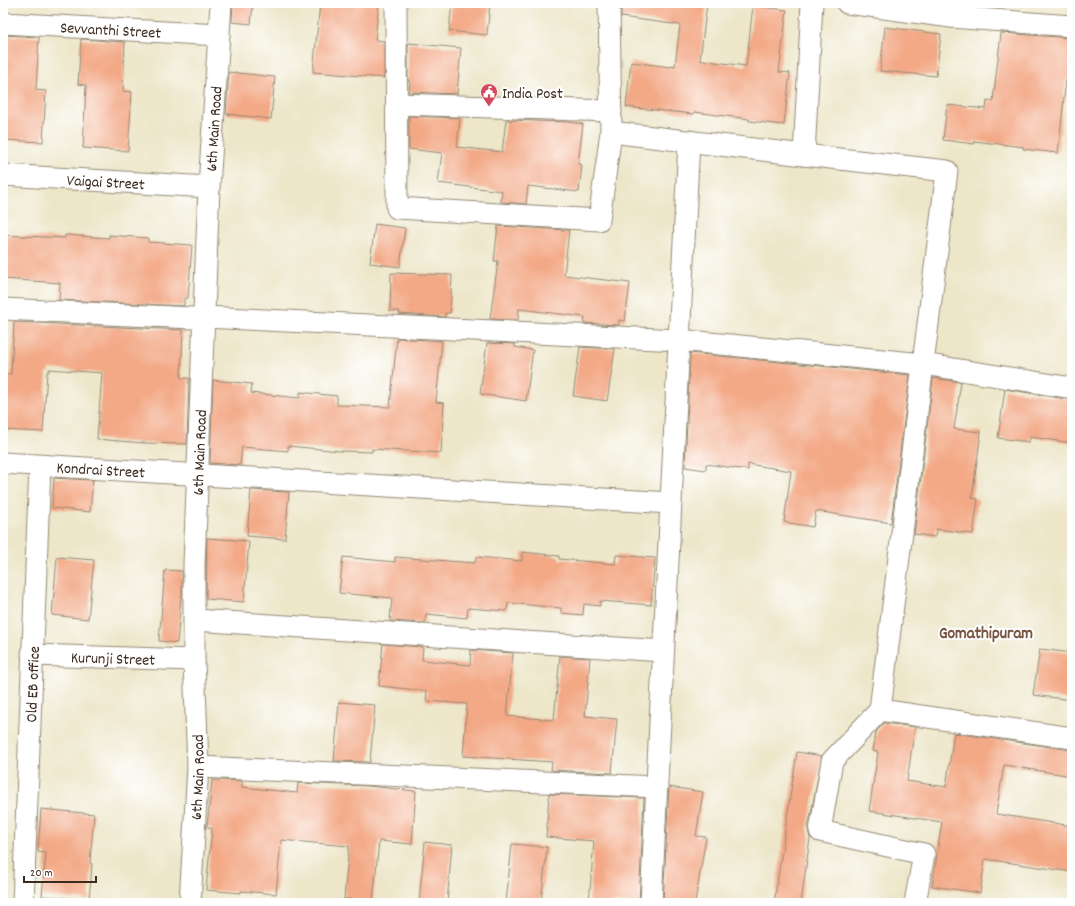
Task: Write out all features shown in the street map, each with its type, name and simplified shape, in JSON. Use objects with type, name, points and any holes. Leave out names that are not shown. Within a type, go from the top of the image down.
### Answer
[{"type":"street","name":"6th Main Road","points":[[190,903],[198,767],[194,660],[194,565],[209,187],[221,3]]},
{"type":"street","points":[[396,3],[398,208],[599,220],[611,132],[609,3]]},
{"type":"street","points":[[804,155],[812,3]]},
{"type":"street","points":[[847,3],[951,10],[1072,26]]},
{"type":"street","name":"Sevvanthi Street","points":[[3,23],[219,35]]},
{"type":"street","points":[[397,104],[611,111]]},
{"type":"street","points":[[611,132],[947,171],[880,710],[832,761],[820,831],[924,854],[915,903]]},
{"type":"street","points":[[651,903],[689,141]]},
{"type":"street","name":"Vaigai Street","points":[[3,175],[209,187]]},
{"type":"street","points":[[3,309],[193,318],[204,317],[679,340],[923,364],[1072,388]]},
{"type":"street","name":"Kondrai Street","points":[[3,464],[671,503]]},
{"type":"street","name":"Old EB office","points":[[23,903],[40,466]]},
{"type":"street","points":[[194,620],[663,651]]},
{"type":"street","name":"Kurunji Street","points":[[32,655],[194,660]]},
{"type":"street","points":[[880,710],[1072,738]]},
{"type":"street","points":[[198,767],[657,787]]},
{"type":"building","points":[[233,3],[253,3],[251,24],[232,22]]},
{"type":"building","points":[[320,3],[379,3],[375,40],[384,41],[384,78],[313,72]]},
{"type":"building","points":[[452,3],[490,3],[487,35],[449,31]]},
{"type":"building","points":[[621,3],[707,3],[700,60],[746,66],[753,6],[787,10],[779,72],[790,73],[784,125],[694,112],[694,114],[626,107],[631,62],[671,67],[671,65],[675,66],[680,25],[621,17]]},
{"type":"building","points":[[885,27],[941,34],[936,76],[880,71]]},
{"type":"building","points":[[1001,33],[1072,38],[1072,80],[1066,80],[1058,153],[974,141],[974,144],[943,140],[947,105],[986,109],[987,100],[993,101]]},
{"type":"building","points":[[3,35],[39,37],[36,90],[46,91],[43,142],[3,140]]},
{"type":"building","points":[[81,39],[125,42],[123,91],[132,92],[128,151],[83,148],[86,85],[78,84]]},
{"type":"building","points":[[408,43],[461,48],[457,94],[409,92],[410,81],[408,81]]},
{"type":"building","points":[[229,72],[275,77],[271,119],[226,114]]},
{"type":"building","points":[[409,116],[460,118],[457,147],[502,152],[506,120],[583,124],[578,164],[582,165],[579,192],[528,186],[526,204],[501,202],[502,191],[438,183],[442,153],[409,149]]},
{"type":"building","points":[[375,224],[405,228],[400,267],[370,263]]},
{"type":"building","points":[[498,226],[569,230],[564,275],[630,283],[625,321],[619,320],[619,325],[584,323],[585,317],[519,309],[518,320],[490,319],[498,261],[494,261]]},
{"type":"building","points":[[3,235],[65,238],[65,235],[109,238],[109,235],[148,238],[148,242],[192,245],[188,298],[184,298],[184,306],[59,300],[60,283],[3,279]]},
{"type":"building","points":[[391,273],[452,275],[450,313],[445,313],[445,317],[399,314],[400,311],[390,311]]},
{"type":"building","points":[[14,322],[183,330],[181,378],[189,378],[187,444],[143,443],[97,439],[102,373],[49,369],[49,372],[47,372],[43,432],[3,430],[3,373],[11,374]]},
{"type":"building","points":[[397,338],[442,341],[436,402],[444,403],[441,453],[372,449],[372,452],[340,451],[288,446],[288,451],[242,447],[240,465],[210,463],[213,380],[252,384],[251,393],[300,398],[300,392],[337,396],[337,405],[390,407]]},
{"type":"building","points":[[487,343],[515,344],[515,347],[533,350],[526,401],[480,394]]},
{"type":"building","points":[[580,347],[615,349],[607,401],[573,396]]},
{"type":"building","points":[[690,353],[910,375],[891,523],[816,511],[813,527],[784,522],[791,471],[748,464],[748,470],[706,464],[706,470],[685,467]]},
{"type":"building","points":[[933,378],[961,382],[954,429],[981,432],[972,498],[978,499],[973,534],[936,529],[935,537],[914,534]]},
{"type":"building","points":[[1005,389],[1072,400],[1072,443],[1030,437],[1029,442],[998,438]]},
{"type":"building","points":[[54,478],[93,480],[90,512],[52,508]]},
{"type":"building","points":[[251,490],[289,492],[285,539],[247,536]]},
{"type":"building","points":[[207,538],[249,541],[244,602],[206,599]]},
{"type":"building","points":[[522,552],[559,556],[559,559],[615,564],[616,555],[655,558],[651,605],[600,601],[600,606],[584,604],[583,615],[561,613],[561,608],[508,603],[507,611],[468,608],[467,618],[426,614],[425,623],[390,621],[392,598],[339,593],[343,557],[395,562],[395,557],[475,563],[476,557],[522,561]]},
{"type":"building","points":[[57,557],[94,560],[88,619],[52,615]]},
{"type":"building","points":[[165,570],[182,571],[182,597],[177,643],[159,641]]},
{"type":"building","points":[[383,644],[423,647],[422,660],[470,665],[471,650],[513,653],[507,716],[554,720],[560,656],[590,658],[585,716],[617,719],[612,773],[551,770],[552,762],[463,756],[467,704],[426,701],[427,691],[379,686]]},
{"type":"building","points":[[1040,649],[1072,653],[1072,700],[1033,695]]},
{"type":"building","points":[[339,702],[375,705],[370,762],[334,761]]},
{"type":"building","points":[[884,723],[915,727],[907,781],[946,787],[954,733],[1072,750],[1072,776],[1004,765],[996,814],[1072,826],[1072,872],[985,859],[980,893],[932,886],[942,822],[869,811],[878,752],[873,751],[876,732]]},
{"type":"building","points":[[797,752],[822,756],[808,829],[810,838],[801,903],[774,903]]},
{"type":"building","points":[[212,780],[242,781],[242,787],[297,793],[298,783],[368,786],[416,791],[412,844],[379,841],[373,901],[344,899],[349,846],[281,840],[276,894],[206,890],[212,828],[207,827]]},
{"type":"building","points":[[669,787],[703,792],[696,836],[706,837],[695,903],[663,903]]},
{"type":"building","points":[[549,794],[644,798],[639,903],[589,903],[594,841],[546,837]]},
{"type":"building","points":[[41,809],[94,814],[89,900],[42,896],[46,853],[38,852]]},
{"type":"building","points":[[425,842],[452,845],[447,903],[419,903]]},
{"type":"building","points":[[512,844],[547,847],[541,903],[506,903]]},
{"type":"place","name":"India Post","points":[[489,107]]},
{"type":"district","name":"Gomathipuram","points":[[986,632]]}]
